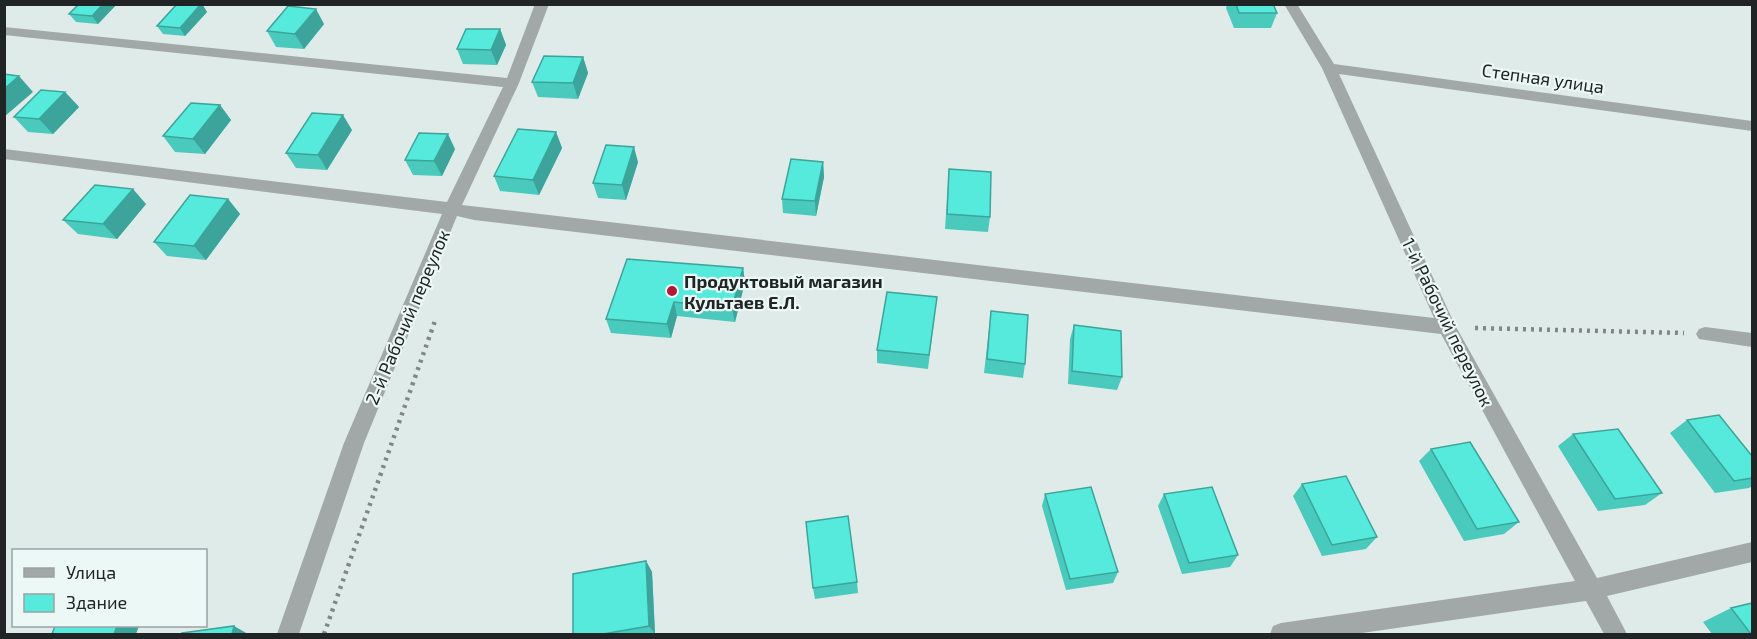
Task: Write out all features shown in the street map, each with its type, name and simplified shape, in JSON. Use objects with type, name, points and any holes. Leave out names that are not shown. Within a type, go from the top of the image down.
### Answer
[{"type":"street","name":"2-й Рабочий переулок","points":[[288,634],[354,443],[452,209],[512,83],[542,4]]},
{"type":"street","name":"1-й Рабочий переулок","points":[[1290,4],[1329,68],[1447,327],[1616,634]]},
{"type":"street","points":[[4,31],[512,83]]},
{"type":"street","name":"Степная улица","points":[[1329,68],[1752,126]]},
{"type":"street","points":[[4,154],[452,209],[474,214],[1447,327]]},
{"type":"street","points":[[1705,334],[1752,340]]},
{"type":"street","points":[[1281,634],[1590,590],[1752,552]]},
{"type":"path","points":[[324,634],[437,315]]},
{"type":"path","points":[[1447,327],[1705,334]]},
{"type":"building","points":[[79,4],[103,4],[92,16],[69,14]]},
{"type":"building","points":[[177,4],[201,4],[180,28],[157,26]]},
{"type":"building","points":[[1236,4],[1273,4],[1277,13],[1239,13]]},
{"type":"building","points":[[288,6],[316,9],[295,34],[267,31]]},
{"type":"building","points":[[466,29],[500,29],[491,50],[457,49]]},
{"type":"building","points":[[544,56],[583,57],[573,83],[532,82]]},
{"type":"building","points":[[4,74],[19,76],[4,89]]},
{"type":"building","points":[[41,90],[65,92],[39,119],[14,117]]},
{"type":"building","points":[[191,103],[220,105],[193,139],[163,136]]},
{"type":"building","points":[[312,113],[343,115],[318,155],[286,153]]},
{"type":"building","points":[[518,129],[556,132],[533,180],[494,176]]},
{"type":"building","points":[[419,133],[448,134],[434,161],[405,160]]},
{"type":"building","points":[[606,145],[634,147],[622,185],[593,183]]},
{"type":"building","points":[[791,159],[823,162],[815,201],[782,199]]},
{"type":"building","points":[[949,169],[991,172],[990,217],[947,214]]},
{"type":"building","points":[[95,185],[133,189],[103,224],[63,220]]},
{"type":"building","points":[[190,195],[228,199],[194,246],[154,242]]},
{"type":"building","points":[[627,259],[743,268],[732,308],[674,302],[667,324],[606,319]]},
{"type":"building","points":[[887,292],[937,297],[929,355],[877,350]]},
{"type":"building","points":[[991,311],[1028,315],[1025,364],[987,359]]},
{"type":"building","points":[[1074,325],[1121,331],[1122,377],[1072,371]]},
{"type":"building","points":[[1719,415],[1752,456],[1752,478],[1734,481],[1687,420]]},
{"type":"building","points":[[1618,429],[1662,493],[1615,499],[1573,434]]},
{"type":"building","points":[[1470,442],[1519,522],[1477,529],[1431,449]]},
{"type":"building","points":[[1346,476],[1377,537],[1332,545],[1302,484]]},
{"type":"building","points":[[1091,487],[1118,572],[1070,579],[1045,494]]},
{"type":"building","points":[[1212,487],[1238,555],[1189,563],[1164,494]]},
{"type":"building","points":[[848,516],[857,582],[813,588],[806,522]]},
{"type":"building","points":[[646,561],[649,626],[603,634],[573,634],[573,574]]},
{"type":"building","points":[[1752,603],[1752,634],[1751,634],[1731,608]]},
{"type":"building","points":[[234,626],[232,634],[181,634],[182,633]]},
{"type":"building","points":[[55,627],[117,627],[114,634],[52,634]]},
{"type":"place","name":"Продуктовый магазин Культаев Е.Л.","points":[[672,291]]}]
